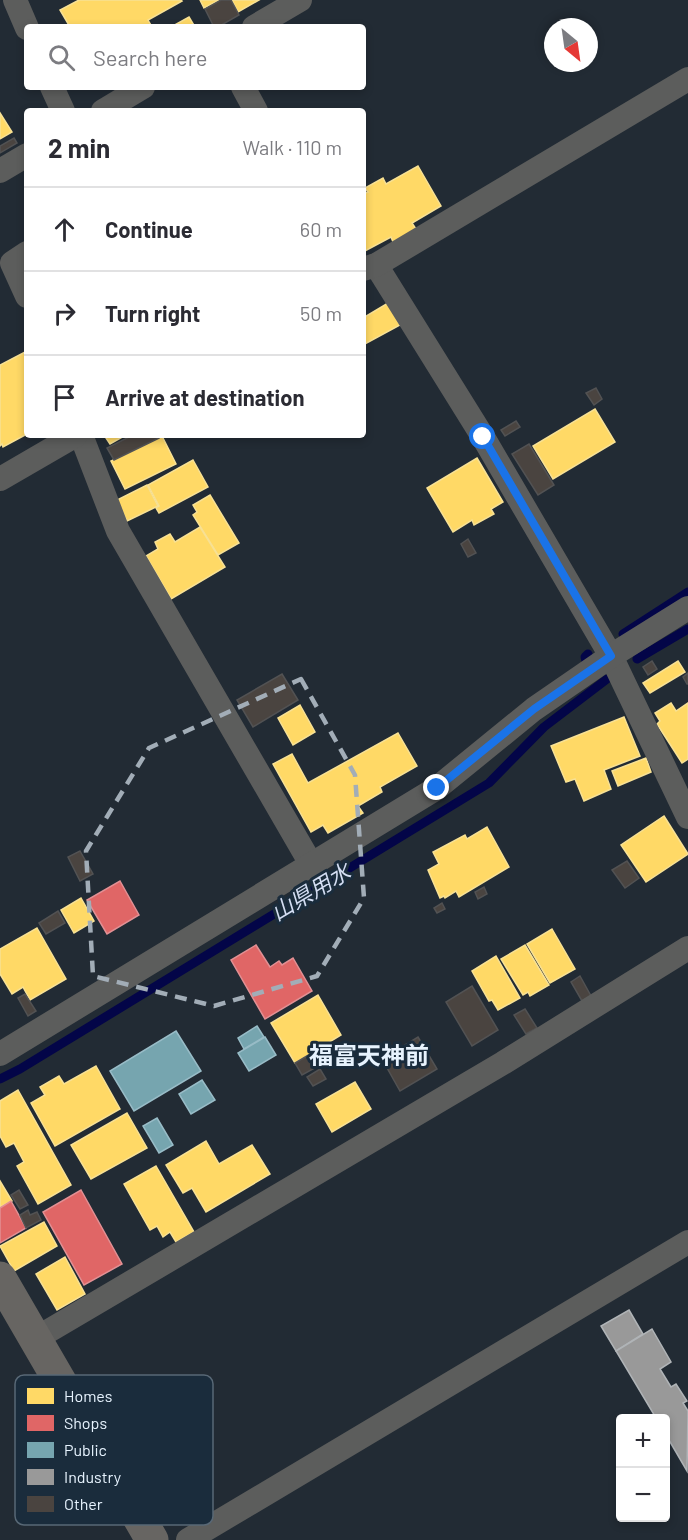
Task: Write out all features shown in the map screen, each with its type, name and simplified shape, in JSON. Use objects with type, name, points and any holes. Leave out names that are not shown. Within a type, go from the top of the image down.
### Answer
[{"type":"main road","points":[[0,1278],[56,1375]]},
{"type":"main road","points":[[143,1525],[152,1540]]},
{"type":"street","points":[[15,0],[25,24]]},
{"type":"street","points":[[259,24],[300,0]]},
{"type":"street","points":[[688,79],[370,267],[483,437],[611,656],[688,817]]},
{"type":"street","points":[[53,90],[62,108]]},
{"type":"street","points":[[108,108],[138,90]]},
{"type":"street","points":[[245,90],[254,108]]},
{"type":"street","points":[[0,171],[24,157]]},
{"type":"street","points":[[24,255],[12,263],[24,289]]},
{"type":"street","points":[[0,478],[71,438]]},
{"type":"street","points":[[82,438],[118,531],[311,864]]},
{"type":"street","points":[[0,1054],[437,788],[534,709],[611,656],[688,608]]},
{"type":"street","points":[[35,1339],[503,1063],[688,948]]},
{"type":"street","points":[[188,1540],[688,1242]]},
{"type":"highlighted area","points":[[301,679],[355,775],[364,898],[317,976],[214,1006],[93,976],[86,851],[149,748]]},
{"type":"building: Homes","points":[[79,0],[182,1],[148,20],[150,24],[68,24],[60,10]]},
{"type":"building: Homes","points":[[200,0],[219,0],[204,8]]},
{"type":"building: Homes","points":[[232,0],[259,0],[238,12]]},
{"type":"building: Homes","points":[[189,17],[193,24],[176,24]]},
{"type":"building: Homes","points":[[0,113],[12,132],[0,139]]},
{"type":"building: Homes","points":[[418,166],[441,206],[412,223],[416,229],[393,242],[391,237],[366,250],[366,193],[368,192],[366,187],[383,178],[386,184]]},
{"type":"building: Homes","points":[[388,303],[400,325],[366,343],[366,316]]},
{"type":"building: Homes","points":[[24,353],[24,436],[3,447],[2,444],[0,446],[0,365]]},
{"type":"building: Homes","points":[[595,409],[615,442],[553,479],[533,446]]},
{"type":"building: Homes","points":[[106,438],[121,438],[110,444]]},
{"type":"building: Homes","points":[[158,438],[163,438],[176,464],[125,489],[111,461]]},
{"type":"building: Homes","points":[[477,458],[503,502],[491,509],[494,514],[474,525],[472,520],[453,532],[427,488]]},
{"type":"building: Homes","points":[[193,460],[208,487],[159,513],[156,508],[159,506],[148,485]]},
{"type":"building: Homes","points":[[147,485],[158,506],[127,521],[117,500]]},
{"type":"building: Homes","points":[[210,495],[239,543],[218,555],[193,515],[197,512],[193,505]]},
{"type":"building: Homes","points":[[200,527],[225,567],[171,599],[146,556],[158,549],[155,542],[170,534],[175,542]]},
{"type":"building: Homes","points":[[678,661],[685,672],[650,693],[643,683]]},
{"type":"building: Homes","points":[[671,703],[676,711],[688,703],[688,759],[682,763],[657,724],[660,721],[655,713]]},
{"type":"building: Homes","points":[[300,705],[315,732],[293,745],[278,718]]},
{"type":"building: Homes","points":[[624,717],[640,756],[604,770],[611,789],[584,801],[575,779],[566,782],[551,746]]},
{"type":"building: Homes","points":[[398,733],[417,766],[380,787],[382,792],[358,806],[363,813],[328,833],[323,825],[311,832],[273,764],[292,754],[308,783]]},
{"type":"building: Homes","points":[[646,758],[651,772],[618,786],[612,771]]},
{"type":"building: Homes","points":[[664,816],[688,854],[646,882],[621,845]]},
{"type":"building: Homes","points":[[487,827],[509,867],[459,897],[456,891],[445,898],[444,896],[440,898],[428,870],[439,864],[433,852],[465,835],[467,839]]},
{"type":"building: Homes","points":[[81,898],[94,921],[74,933],[61,910]]},
{"type":"building: Homes","points":[[37,928],[66,979],[30,1000],[23,987],[12,994],[0,974],[0,949]]},
{"type":"building: Homes","points":[[552,929],[575,969],[550,983],[527,944]]},
{"type":"building: Homes","points":[[525,945],[549,985],[530,996],[528,992],[523,995],[501,959]]},
{"type":"building: Homes","points":[[496,956],[520,998],[498,1010],[492,1000],[489,1001],[472,971]]},
{"type":"building: Homes","points":[[318,995],[341,1035],[295,1063],[271,1023]]},
{"type":"building: Homes","points":[[96,1066],[120,1109],[55,1146],[31,1103],[45,1095],[40,1087],[59,1076],[64,1084]]},
{"type":"building: Homes","points":[[355,1082],[371,1109],[332,1132],[316,1104]]},
{"type":"building: Homes","points":[[18,1090],[71,1185],[38,1204],[17,1166],[24,1162],[14,1143],[6,1147],[0,1136],[0,1101]]},
{"type":"building: Homes","points":[[127,1113],[147,1148],[91,1179],[71,1145]]},
{"type":"building: Homes","points":[[206,1141],[219,1164],[252,1145],[270,1174],[206,1212],[192,1188],[183,1193],[166,1165]]},
{"type":"building: Homes","points":[[156,1166],[194,1232],[176,1242],[170,1232],[163,1237],[157,1226],[150,1230],[124,1184]]},
{"type":"building: Homes","points":[[0,1181],[12,1201],[0,1207]]},
{"type":"building: Homes","points":[[44,1222],[57,1246],[14,1271],[0,1246]]},
{"type":"building: Homes","points":[[65,1257],[85,1294],[57,1310],[36,1274]]},
{"type":"building: Shops","points":[[120,881],[139,915],[107,934],[87,900]]},
{"type":"building: Shops","points":[[256,945],[270,967],[279,961],[282,965],[293,958],[312,991],[265,1019],[231,960]]},
{"type":"building: Shops","points":[[81,1190],[122,1264],[84,1285],[43,1212]]},
{"type":"building: Shops","points":[[11,1201],[26,1228],[0,1243],[0,1208]]},
{"type":"building: Public","points":[[257,1026],[264,1037],[244,1049],[238,1038]]},
{"type":"building: Public","points":[[176,1031],[201,1071],[134,1111],[110,1071]]},
{"type":"building: Public","points":[[265,1037],[276,1055],[249,1071],[238,1053]]},
{"type":"building: Public","points":[[202,1080],[215,1100],[191,1114],[179,1094]]},
{"type":"building: Public","points":[[157,1118],[173,1145],[159,1153],[143,1126]]},
{"type":"building: Industry","points":[[629,1310],[643,1334],[616,1351],[601,1326]]},
{"type":"building: Industry","points":[[652,1329],[671,1362],[660,1369],[671,1387],[676,1384],[687,1401],[683,1403],[688,1411],[687,1471],[670,1442],[670,1414],[654,1414],[616,1351]]},
{"type":"building: Other","points":[[221,0],[231,0],[239,15],[223,24],[212,24],[205,9]]},
{"type":"building: Other","points":[[14,138],[17,143],[0,153],[0,146]]},
{"type":"building: Other","points":[[596,388],[602,399],[594,405],[586,393]]},
{"type":"building: Other","points":[[516,421],[520,427],[505,436],[501,430]]},
{"type":"building: Other","points":[[127,438],[159,438],[114,460],[107,448]]},
{"type":"building: Other","points":[[529,444],[554,485],[538,495],[512,454]]},
{"type":"building: Other","points":[[468,539],[476,553],[468,557],[461,544]]},
{"type":"building: Other","points":[[652,661],[657,669],[648,675],[643,667]]},
{"type":"building: Other","points":[[688,673],[688,684],[687,684],[683,677]]},
{"type":"building: Other","points":[[282,674],[298,700],[253,727],[237,700]]},
{"type":"building: Other","points":[[80,851],[93,874],[80,881],[68,857]]},
{"type":"building: Other","points":[[627,861],[639,878],[625,888],[612,870]]},
{"type":"building: Other","points":[[484,887],[487,894],[478,899],[475,892]]},
{"type":"building: Other","points":[[442,903],[445,909],[437,913],[434,908]]},
{"type":"building: Other","points":[[58,911],[65,923],[46,934],[39,923]]},
{"type":"building: Other","points":[[580,976],[591,996],[582,1001],[571,982]]},
{"type":"building: Other","points":[[472,986],[498,1030],[472,1046],[446,1002]]},
{"type":"building: Other","points":[[25,994],[36,1011],[28,1016],[18,998]]},
{"type":"building: Other","points":[[525,1009],[537,1028],[526,1034],[514,1015]]},
{"type":"building: Other","points":[[418,1037],[437,1069],[400,1091],[382,1059]]},
{"type":"building: Other","points":[[315,1051],[322,1064],[302,1075],[295,1063]]},
{"type":"building: Other","points":[[320,1069],[326,1079],[313,1086],[307,1077]]},
{"type":"building: Other","points":[[19,1190],[28,1205],[20,1209],[11,1195]]},
{"type":"building: Other","points":[[28,1210],[30,1215],[37,1212],[41,1220],[26,1228],[20,1215]]},
{"type":"waterway","name":"山県用水","points":[[623,634],[688,592]]},
{"type":"waterway","points":[[637,659],[688,629]]},
{"type":"waterway","name":"山県用水","points":[[586,661],[585,657],[588,654]]},
{"type":"waterway","name":"山県用水","points":[[0,1079],[20,1069],[489,783],[544,727],[607,679]]},
{"type":"district","name":"福富天神前","points":[[369,1054]]},
{"type":"route","points":[[437,788],[534,709],[611,656],[483,437]]}]
